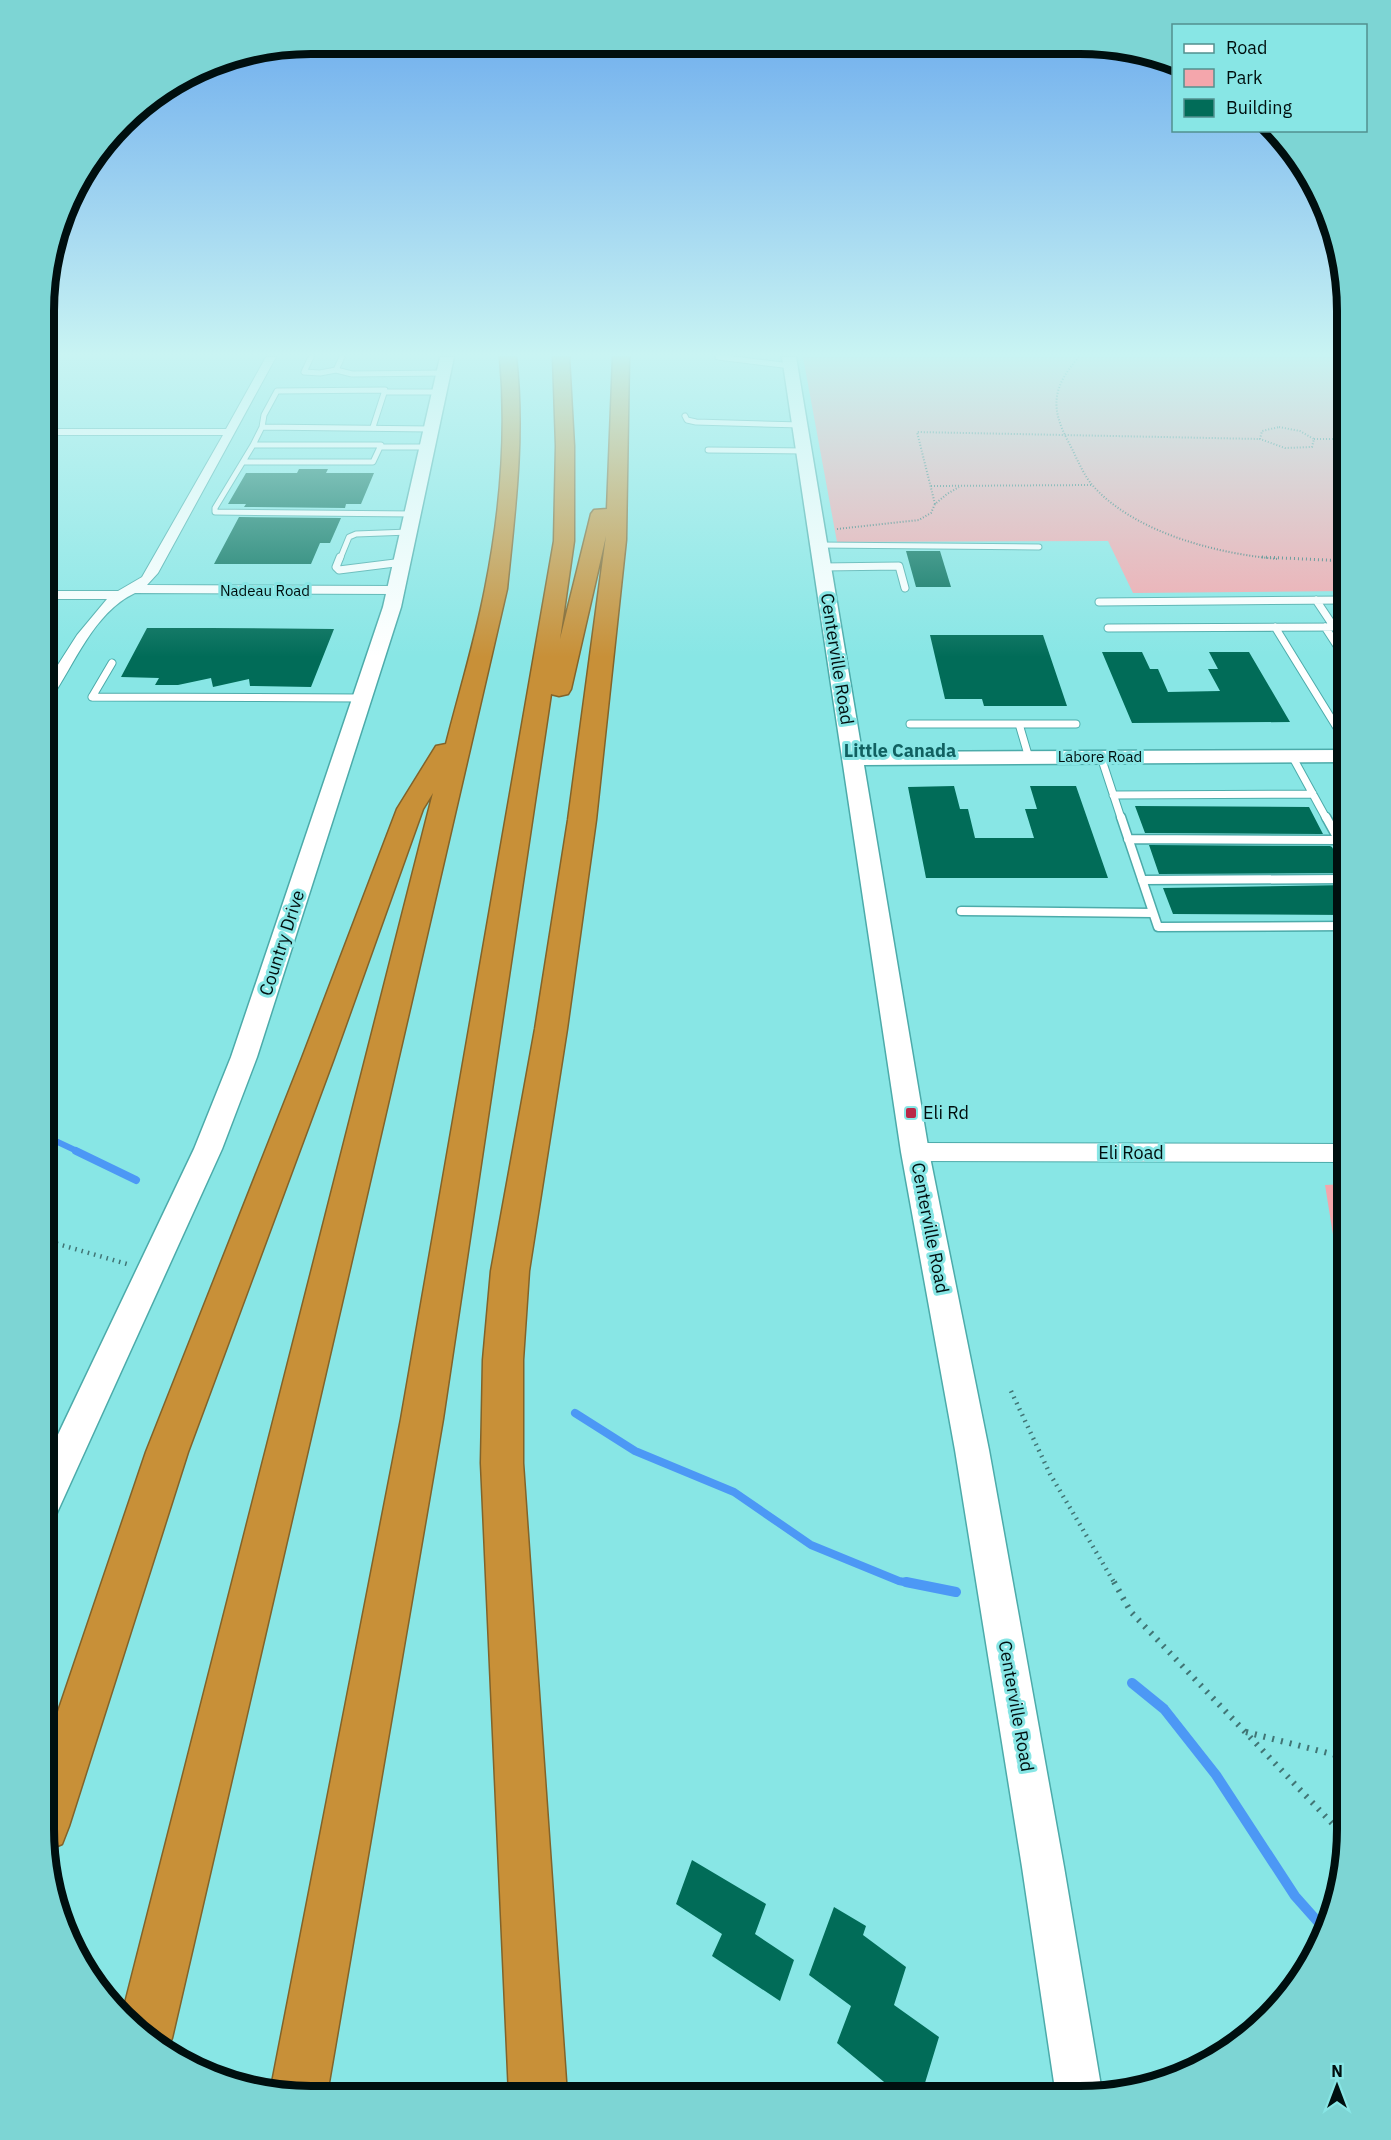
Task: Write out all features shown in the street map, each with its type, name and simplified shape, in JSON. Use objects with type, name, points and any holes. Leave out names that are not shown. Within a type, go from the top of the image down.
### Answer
[{"type":"highway","points":[[147,2027],[460,728],[496,589],[511,457]]},
{"type":"highway","points":[[300,2085],[422,1419],[564,541],[565,457]]},
{"type":"highway","points":[[495,959],[615,457]]},
{"type":"highway","points":[[537,2086],[502,1463],[503,1360],[510,1271],[551,1029],[583,808],[616,540],[617,457]]},
{"type":"highway","points":[[54,1796],[167,1452],[318,1058],[410,809],[460,728]]},
{"type":"street","points":[[54,595],[118,595],[141,586],[152,573],[215,457]]},
{"type":"street","name":"Country Drive","points":[[54,1478],[208,1149],[241,1067],[397,590],[425,457]]},
{"type":"street","name":"Centerville Road","points":[[806,457],[915,1152],[974,1462],[1043,1867],[1077,2086]]},
{"type":"street","name":"Nadeau Road","points":[[134,589],[397,590]]},
{"type":"street","points":[[54,683],[92,624],[118,595]]},
{"type":"street","name":"Labore Road","points":[[854,759],[1337,756]]},
{"type":"street","name":"Eli Road","points":[[915,1152],[1337,1153]]},
{"type":"lane","points":[[246,457],[215,508],[215,512],[411,523]]},
{"type":"lane","points":[[243,462],[373,462],[375,457]]},
{"type":"lane","points":[[403,562],[339,570],[336,567],[350,537],[411,523]]},
{"type":"lane","points":[[819,545],[1039,547]]},
{"type":"lane","points":[[823,567],[899,566],[905,588]]},
{"type":"lane","points":[[1316,600],[1334,627]]},
{"type":"lane","points":[[1099,602],[1337,600]]},
{"type":"lane","points":[[1275,627],[1337,728]]},
{"type":"lane","points":[[1324,627],[1337,646]]},
{"type":"lane","points":[[1108,628],[1334,627]]},
{"type":"lane","points":[[112,663],[92,697],[362,698]]},
{"type":"lane","points":[[909,724],[1076,724]]},
{"type":"lane","points":[[1019,724],[1029,758]]},
{"type":"lane","points":[[1292,756],[1337,836]]},
{"type":"lane","points":[[1101,757],[1158,927],[1337,926]]},
{"type":"lane","points":[[1113,795],[1313,794]]},
{"type":"lane","points":[[1128,839],[1337,840]]},
{"type":"lane","points":[[1142,880],[1337,879]]},
{"type":"lane","points":[[961,911],[1154,913]]},
{"type":"path","points":[[924,457],[935,504]]},
{"type":"path","points":[[1077,457],[1093,485],[1104,496],[1140,522],[1164,532],[1249,556],[1337,561]]},
{"type":"path","points":[[932,486],[1093,485]]},
{"type":"path","points":[[833,530],[919,520],[931,513],[935,504],[961,486]]},
{"type":"path","points":[[54,1243],[124,1262],[148,1277]]},
{"type":"path","points":[[1011,1391],[1050,1474],[1131,1612],[1337,1829]]},
{"type":"path","points":[[1244,1732],[1337,1755]]},
{"type":"green space","points":[[821,457],[1337,457],[1337,591],[1133,593],[1108,541],[837,542]]},
{"type":"green space","points":[[1337,1184],[1337,1259],[1325,1185]]},
{"type":"building","points":[[299,469],[328,469],[326,473],[374,473],[361,504],[346,504],[345,508],[244,507],[246,504],[228,504],[246,473],[297,473]]},
{"type":"building","points":[[239,517],[341,518],[330,543],[320,543],[311,564],[214,564]]},
{"type":"building","points":[[906,551],[940,551],[951,587],[916,587]]},
{"type":"building","points":[[147,628],[334,629],[311,687],[250,686],[249,679],[213,687],[211,678],[178,685],[155,685],[159,678],[121,677]]},
{"type":"building","points":[[930,635],[1043,635],[1067,706],[984,706],[982,699],[945,699]]},
{"type":"building","points":[[1102,652],[1142,652],[1150,669],[1158,669],[1168,692],[1220,691],[1208,669],[1218,669],[1209,652],[1249,652],[1290,722],[1132,723]]},
{"type":"building","points":[[954,786],[960,809],[968,809],[975,838],[1034,838],[1025,809],[1037,809],[1030,786],[1076,786],[1108,878],[926,878],[908,787]]},
{"type":"building","points":[[1135,806],[1309,807],[1323,834],[1145,833]]},
{"type":"building","points":[[1149,845],[1330,846],[1337,856],[1337,873],[1159,874]]},
{"type":"building","points":[[1337,885],[1337,915],[1173,914],[1163,888]]},
{"type":"building","points":[[692,1860],[766,1904],[755,1934],[794,1960],[780,2001],[712,1956],[722,1934],[676,1904]]},
{"type":"building","points":[[834,1907],[866,1926],[863,1935],[906,1967],[894,2005],[939,2037],[924,2086],[889,2086],[837,2043],[851,2006],[809,1975]]},
{"type":"waterway","points":[[54,1140],[79,1152]]},
{"type":"waterway","points":[[76,1151],[136,1180]]},
{"type":"waterway","points":[[575,1413],[635,1451],[734,1492],[811,1545],[899,1581],[914,1584]]},
{"type":"waterway","points":[[906,1582],[956,1592]]},
{"type":"waterway","points":[[1132,1683],[1164,1709],[1216,1775],[1295,1896],[1319,1923]]},
{"type":"place","name":"Eli Rd","points":[[911,1113]]},
{"type":"district","name":"Little Canada","points":[[900,751]]}]
